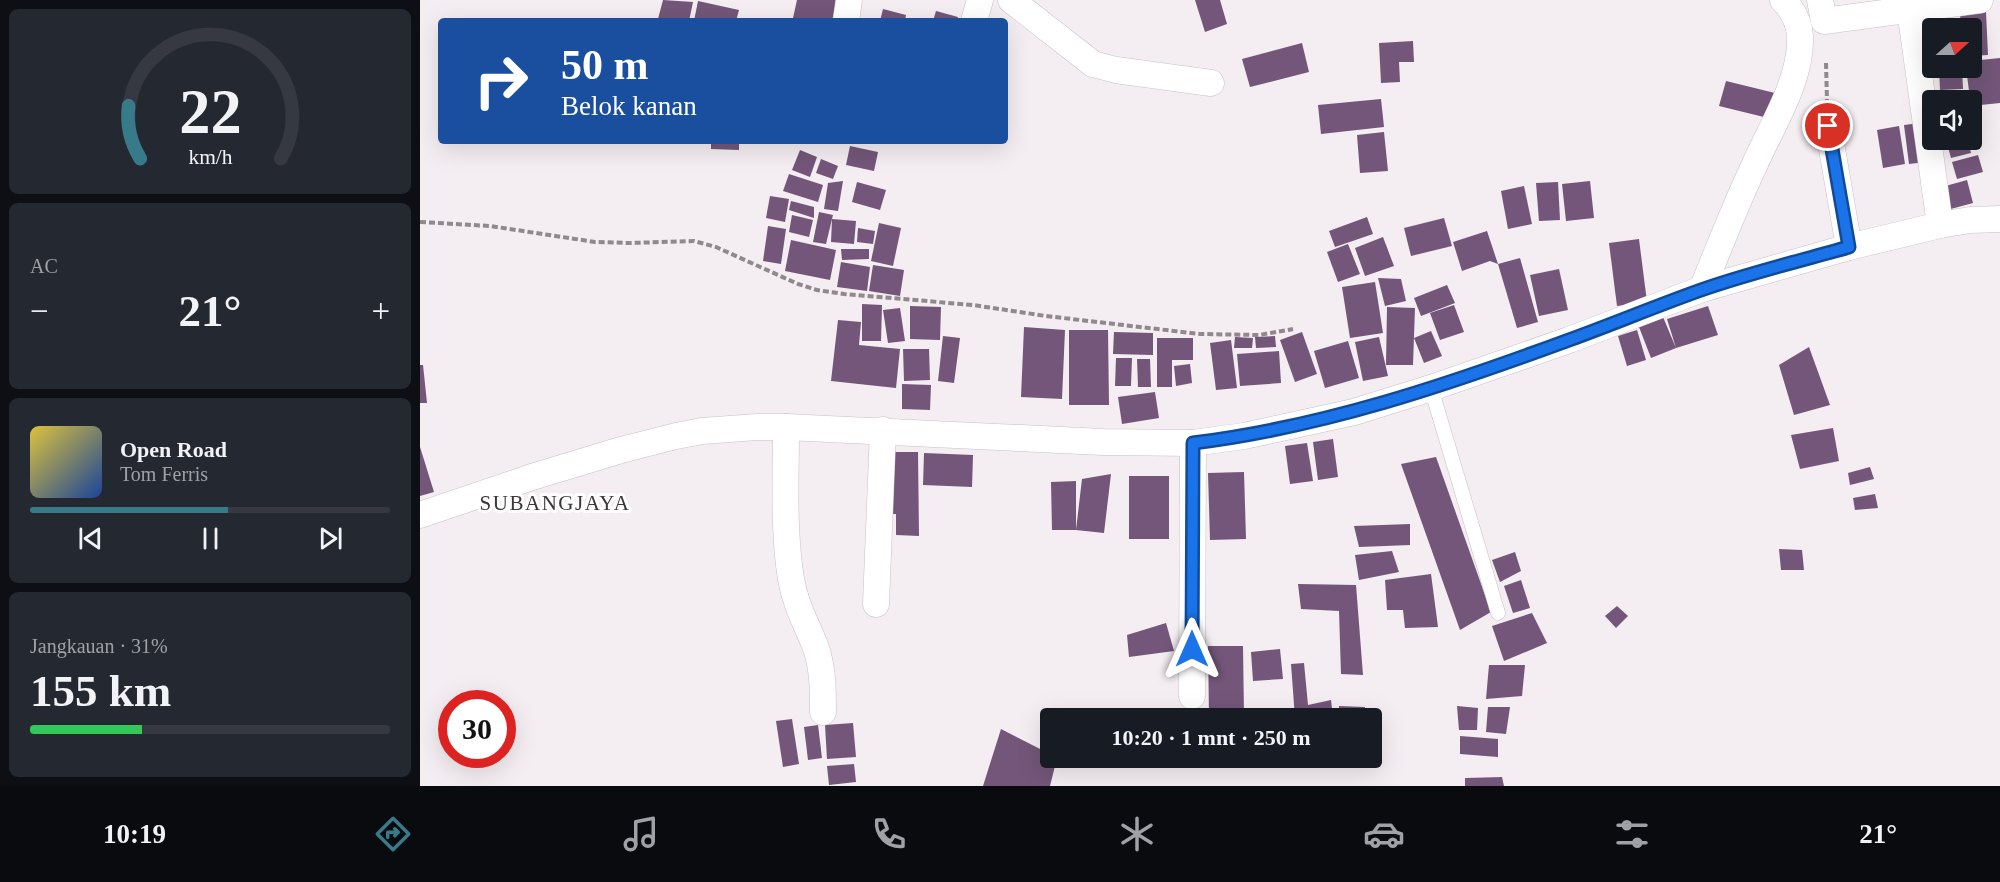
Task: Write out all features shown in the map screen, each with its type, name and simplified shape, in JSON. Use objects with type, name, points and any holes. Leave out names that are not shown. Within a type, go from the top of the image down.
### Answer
[{"type":"street","points":[[846,18],[849,0]]},
{"type":"street","points":[[975,18],[980,0]]},
{"type":"street","points":[[1011,0],[1093,64],[1116,70],[1211,83]]},
{"type":"street","points":[[1702,289],[1754,165],[1784,106],[1798,60],[1800,38],[1798,24],[1793,11],[1783,0]]},
{"type":"street","points":[[1822,11],[1910,10],[1980,0]]},
{"type":"street","points":[[1910,10],[1940,225]]},
{"type":"street","points":[[1828,126],[1849,247]]},
{"type":"street","points":[[420,515],[621,450],[702,431],[786,427],[883,430],[1022,440],[1193,443],[1244,436],[1354,412],[1431,388],[1569,340],[1702,289],[1849,247],[1940,225],[1970,220],[2000,219]]},
{"type":"street","points":[[786,427],[787,523],[791,577],[797,608],[816,650],[824,681],[823,712]]},
{"type":"street","points":[[876,604],[883,430]]},
{"type":"street","points":[[1192,696],[1193,443]]},
{"type":"lane","points":[[1431,388],[1498,614]]},
{"type":"path","points":[[1822,11],[1828,126]]},
{"type":"path","points":[[420,222],[490,226],[594,242],[694,241],[716,247],[798,284],[817,290],[855,295],[973,305],[1200,334],[1259,335],[1293,329]]},
{"type":"building","points":[[663,0],[693,2],[690,18],[658,18]]},
{"type":"building","points":[[797,0],[837,0],[833,18],[793,18]]},
{"type":"building","points":[[1195,0],[1220,0],[1227,24],[1205,32]]},
{"type":"building","points":[[698,1],[739,10],[737,18],[695,18]]},
{"type":"building","points":[[883,9],[906,15],[906,18],[881,18]]},
{"type":"building","points":[[936,11],[958,17],[958,18],[934,18]]},
{"type":"building","points":[[1986,12],[1988,55],[1982,55],[1982,18],[1960,18],[1960,14]]},
{"type":"building","points":[[1413,41],[1414,62],[1399,62],[1400,82],[1381,83],[1379,43]]},
{"type":"building","points":[[1302,43],[1309,72],[1250,87],[1242,59]]},
{"type":"building","points":[[2000,58],[2000,103],[1982,105],[1982,90],[1969,90],[1967,78],[1982,78],[1982,60]]},
{"type":"building","points":[[1939,78],[1962,78],[1963,89],[1940,90]]},
{"type":"building","points":[[1726,81],[1779,94],[1772,119],[1719,106]]},
{"type":"building","points":[[1381,99],[1384,127],[1321,134],[1318,105]]},
{"type":"building","points":[[1920,123],[1922,150],[1924,150],[1926,162],[1909,164],[1904,125]]},
{"type":"building","points":[[1899,126],[1905,164],[1883,168],[1877,130]]},
{"type":"building","points":[[1384,132],[1388,171],[1360,173],[1357,135]]},
{"type":"building","points":[[711,144],[739,144],[739,150],[711,149]]},
{"type":"building","points":[[850,146],[878,152],[874,171],[846,165]]},
{"type":"building","points":[[800,150],[817,157],[810,177],[792,170]]},
{"type":"building","points":[[1949,150],[1970,150],[1971,153],[1951,158]]},
{"type":"building","points":[[1978,155],[1983,172],[1957,179],[1952,162]]},
{"type":"building","points":[[821,159],[838,166],[833,179],[816,173]]},
{"type":"building","points":[[789,174],[823,185],[818,202],[783,191]]},
{"type":"building","points":[[1967,180],[1973,203],[1947,210],[1942,187]]},
{"type":"building","points":[[843,181],[838,211],[824,209],[828,183]]},
{"type":"building","points":[[1590,181],[1594,218],[1566,221],[1562,184]]},
{"type":"building","points":[[857,182],[886,190],[880,210],[852,202]]},
{"type":"building","points":[[1558,182],[1560,220],[1539,221],[1536,183]]},
{"type":"building","points":[[1524,186],[1532,224],[1508,229],[1501,191]]},
{"type":"building","points":[[770,196],[789,199],[785,222],[766,218]]},
{"type":"building","points":[[791,201],[814,207],[814,218],[789,210]]},
{"type":"building","points":[[819,212],[833,215],[826,244],[813,242]]},
{"type":"building","points":[[792,215],[813,220],[809,237],[789,232]]},
{"type":"building","points":[[1367,217],[1373,234],[1335,247],[1329,231]]},
{"type":"building","points":[[1444,218],[1452,246],[1411,256],[1404,228]]},
{"type":"building","points":[[832,219],[856,221],[854,244],[831,242]]},
{"type":"building","points":[[879,223],[901,228],[893,266],[871,261]]},
{"type":"building","points":[[768,226],[786,229],[781,264],[763,261]]},
{"type":"building","points":[[858,228],[875,231],[873,244],[857,242]]},
{"type":"building","points":[[1487,231],[1498,264],[1490,261],[1462,271],[1453,242]]},
{"type":"building","points":[[1383,237],[1394,266],[1365,276],[1355,248]]},
{"type":"building","points":[[1639,239],[1647,302],[1617,306],[1609,243]]},
{"type":"building","points":[[791,240],[836,250],[830,280],[785,271]]},
{"type":"building","points":[[1348,244],[1360,274],[1338,282],[1327,252]]},
{"type":"building","points":[[841,249],[869,249],[869,259],[842,260]]},
{"type":"building","points":[[1520,258],[1538,322],[1517,328],[1498,264]]},
{"type":"building","points":[[841,262],[870,267],[867,291],[837,287]]},
{"type":"building","points":[[873,265],[904,270],[900,296],[869,291]]},
{"type":"building","points":[[1559,269],[1568,310],[1539,316],[1530,275]]},
{"type":"building","points":[[1378,278],[1401,279],[1406,301],[1385,306]]},
{"type":"building","points":[[1375,282],[1383,333],[1350,338],[1342,287]]},
{"type":"building","points":[[1447,285],[1455,303],[1421,316],[1414,298]]},
{"type":"building","points":[[862,304],[882,305],[881,341],[862,341]]},
{"type":"building","points":[[1454,305],[1464,332],[1440,340],[1430,313]]},
{"type":"building","points":[[910,306],[941,307],[940,340],[910,339]]},
{"type":"building","points":[[1708,306],[1718,335],[1676,348],[1667,319]]},
{"type":"building","points":[[1387,307],[1415,308],[1413,365],[1386,365]]},
{"type":"building","points":[[900,308],[905,341],[888,343],[883,310]]},
{"type":"building","points":[[1663,317],[1676,348],[1651,358],[1639,327]]},
{"type":"building","points":[[838,320],[861,322],[859,345],[900,349],[896,388],[831,381]]},
{"type":"building","points":[[1024,327],[1065,330],[1062,399],[1021,397]]},
{"type":"building","points":[[1069,330],[1108,330],[1109,405],[1069,405]]},
{"type":"building","points":[[1637,330],[1646,360],[1627,366],[1618,336]]},
{"type":"building","points":[[1431,331],[1442,356],[1424,363],[1414,338]]},
{"type":"building","points":[[1114,332],[1153,333],[1153,355],[1113,354]]},
{"type":"building","points":[[1302,332],[1317,374],[1295,382],[1280,340]]},
{"type":"building","points":[[943,336],[960,338],[954,383],[938,381]]},
{"type":"building","points":[[1275,336],[1276,347],[1256,348],[1255,337]]},
{"type":"building","points":[[1235,337],[1253,338],[1252,348],[1234,348]]},
{"type":"building","points":[[1379,337],[1388,376],[1363,381],[1355,342]]},
{"type":"building","points":[[1157,338],[1193,338],[1193,360],[1172,360],[1172,387],[1157,387]]},
{"type":"building","points":[[1231,340],[1237,388],[1216,390],[1210,343]]},
{"type":"building","points":[[1348,341],[1359,378],[1325,388],[1314,351]]},
{"type":"building","points":[[1809,347],[1830,405],[1794,415],[1779,365]]},
{"type":"building","points":[[903,349],[929,349],[930,380],[904,381]]},
{"type":"building","points":[[1279,351],[1281,383],[1240,386],[1237,354]]},
{"type":"building","points":[[1116,358],[1132,358],[1131,386],[1115,386]]},
{"type":"building","points":[[1137,359],[1150,359],[1151,387],[1138,387]]},
{"type":"building","points":[[1190,364],[1192,383],[1176,386],[1174,366]]},
{"type":"building","points":[[420,365],[423,365],[427,403],[420,403]]},
{"type":"building","points":[[902,384],[931,385],[930,410],[902,409]]},
{"type":"building","points":[[1155,392],[1159,418],[1122,424],[1118,397]]},
{"type":"building","points":[[1833,428],[1839,461],[1800,469],[1791,435]]},
{"type":"building","points":[[1333,439],[1338,477],[1318,480],[1313,442]]},
{"type":"building","points":[[1307,443],[1313,481],[1290,484],[1285,446]]},
{"type":"building","points":[[420,447],[434,492],[420,496]]},
{"type":"building","points":[[888,452],[918,452],[919,536],[896,535],[896,514],[889,514]]},
{"type":"building","points":[[924,453],[973,455],[972,487],[923,485]]},
{"type":"building","points":[[1436,457],[1491,612],[1460,630],[1401,464]]},
{"type":"building","points":[[1870,467],[1874,479],[1850,485],[1848,473]]},
{"type":"building","points":[[1244,472],[1246,539],[1210,540],[1208,473]]},
{"type":"building","points":[[1111,474],[1104,533],[1076,530],[1082,479]]},
{"type":"building","points":[[1129,476],[1169,476],[1169,539],[1129,539]]},
{"type":"building","points":[[1076,481],[1076,530],[1052,530],[1051,482]]},
{"type":"building","points":[[1875,494],[1878,508],[1855,510],[1853,498]]},
{"type":"building","points":[[1410,524],[1410,545],[1359,547],[1354,526]]},
{"type":"building","points":[[1779,549],[1802,550],[1804,570],[1781,570]]},
{"type":"building","points":[[1392,551],[1399,572],[1359,580],[1355,555]]},
{"type":"building","points":[[1515,552],[1521,571],[1500,582],[1492,560]]},
{"type":"building","points":[[1431,574],[1438,627],[1405,628],[1403,610],[1387,610],[1385,580]]},
{"type":"building","points":[[1521,580],[1530,608],[1513,613],[1504,586]]},
{"type":"building","points":[[1298,584],[1356,585],[1363,675],[1341,674],[1339,611],[1301,609]]},
{"type":"building","points":[[1617,606],[1628,616],[1616,628],[1605,616]]},
{"type":"building","points":[[1532,613],[1547,643],[1504,661],[1492,626]]},
{"type":"building","points":[[1166,623],[1174,651],[1129,657],[1127,635]]},
{"type":"building","points":[[1208,646],[1243,646],[1244,708],[1209,708]]},
{"type":"building","points":[[1280,649],[1283,679],[1253,681],[1251,652]]},
{"type":"building","points":[[1304,663],[1308,705],[1331,700],[1332,708],[1294,708],[1291,664]]},
{"type":"building","points":[[1489,665],[1525,665],[1522,696],[1486,699]]},
{"type":"building","points":[[1339,706],[1365,707],[1365,708],[1339,708]]},
{"type":"building","points":[[1457,706],[1478,708],[1477,730],[1459,730]]},
{"type":"building","points":[[1488,707],[1510,707],[1506,734],[1486,732]]},
{"type":"building","points":[[792,719],[799,764],[783,767],[776,721]]},
{"type":"building","points":[[853,723],[856,757],[827,759],[825,725]]},
{"type":"building","points":[[818,725],[822,758],[808,760],[804,727]]},
{"type":"building","points":[[1001,729],[1040,749],[1040,768],[1054,768],[1050,786],[983,786]]},
{"type":"building","points":[[1460,736],[1498,739],[1498,757],[1460,754]]},
{"type":"building","points":[[854,764],[856,782],[829,785],[827,766]]},
{"type":"building","points":[[1502,777],[1504,786],[1465,786],[1465,778]]},
{"type":"district","name":"SUBANGJAYA","points":[[555,503]]},
{"type":"route","points":[[1192,649],[1193,443],[1296,426],[1354,412],[1569,340],[1702,289],[1849,247],[1828,126]]}]
